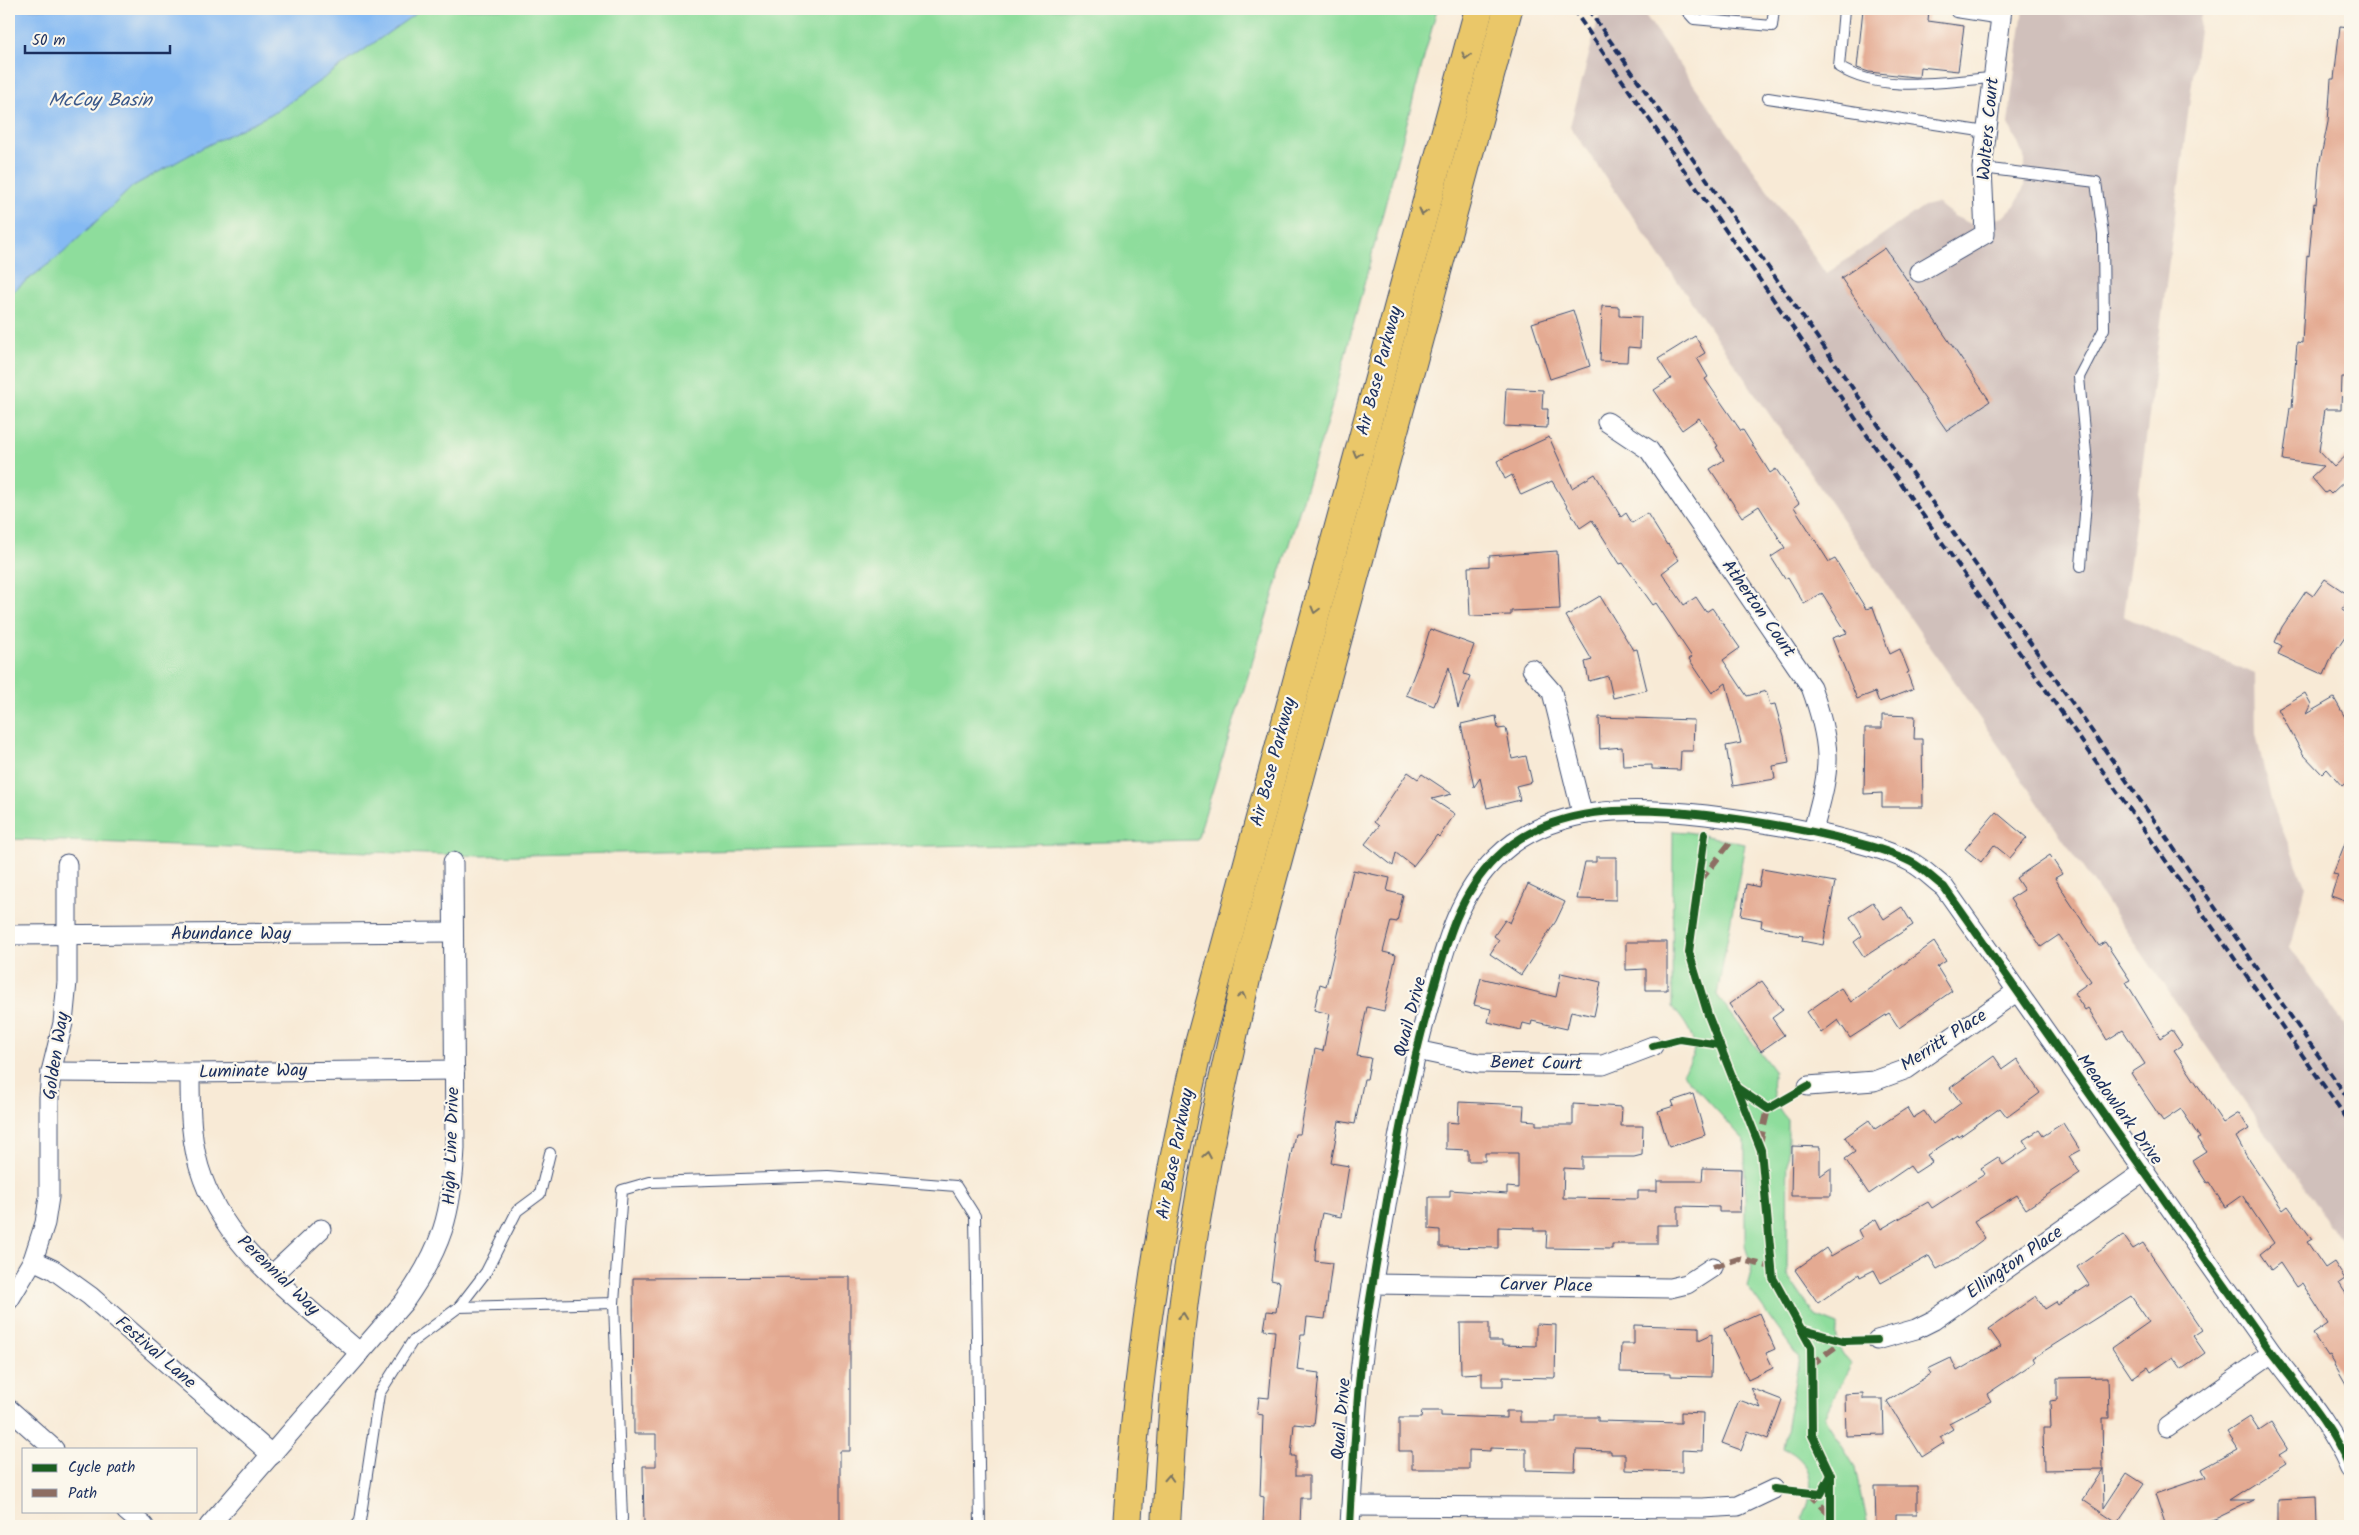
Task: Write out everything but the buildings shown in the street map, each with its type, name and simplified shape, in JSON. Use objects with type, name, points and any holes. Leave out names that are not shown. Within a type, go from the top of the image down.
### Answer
[{"type":"main road","name":"Air Base Parkway","points":[[1127,1526],[1133,1429],[1154,1269],[1178,1132],[1199,1044],[1479,9]]},
{"type":"main road","name":"Air Base Parkway","points":[[1166,1526],[1171,1429],[1189,1260],[1210,1137],[1229,1050],[1250,962],[1506,16]]},
{"type":"street","name":"Walters Court","points":[[1919,272],[1985,234],[1982,168],[2001,14]]},
{"type":"street","name":"Atherton Court","points":[[1607,422],[1649,450],[1812,687],[1822,718],[1827,756],[1822,794],[1813,831]]},
{"type":"street","points":[[1532,669],[1552,692],[1582,813]]},
{"type":"street","name":"Quail Drive","points":[[1350,1526],[1357,1406],[1372,1284],[1400,1122],[1416,1050],[1451,928],[1472,886],[1497,856],[1528,834],[1582,813],[1672,811],[1762,821],[1813,831]]},
{"type":"street","name":"Meadowlark Drive","points":[[1813,831],[1880,849],[1913,863],[1944,887],[2016,992],[2145,1171],[2272,1353],[2324,1422],[2343,1452],[2350,1469]]},
{"type":"street","name":"High Line Drive","points":[[209,1526],[404,1302],[425,1273],[437,1248],[448,1216],[454,1178],[453,862]]},
{"type":"street","name":"Golden Way","points":[[9,1300],[33,1260],[45,1223],[49,1197],[48,1118],[51,1072],[66,1004],[67,864]]},
{"type":"street","name":"Abundance Way","points":[[9,935],[453,932]]},
{"type":"street","name":"Merritt Place","points":[[1808,1086],[1874,1080],[1906,1069],[2016,992]]},
{"type":"street","name":"Benet Court","points":[[1416,1050],[1478,1064],[1603,1065],[1653,1046]]},
{"type":"street","name":"Luminate Way","points":[[51,1072],[190,1073],[454,1070]]},
{"type":"street","name":"Perennial Way","points":[[190,1073],[190,1115],[203,1178],[218,1208],[237,1238],[272,1275],[360,1353]]},
{"type":"street","name":"Ellington Place","points":[[1877,1340],[1916,1329],[1934,1320],[2145,1171]]},
{"type":"street","points":[[272,1275],[321,1229]]},
{"type":"street","name":"Festival Lane","points":[[33,1260],[54,1270],[90,1296],[272,1454]]},
{"type":"street","name":"Carver Place","points":[[1372,1284],[1670,1288],[1687,1284],[1714,1266]]},
{"type":"street","points":[[2167,1427],[2272,1353]]},
{"type":"street","points":[[9,1409],[53,1448]]},
{"type":"street","points":[[1351,1506],[1702,1508],[1738,1506],[1774,1489]]},
{"type":"street","points":[[127,1512],[144,1526]]},
{"type":"lane","points":[[1685,9],[1694,19],[1772,26],[1774,9]]},
{"type":"lane","points":[[1844,9],[1839,67],[1853,76],[1898,84],[1993,78]]},
{"type":"lane","points":[[1956,9],[1956,12],[2001,14]]},
{"type":"lane","points":[[1768,98],[1986,132]]},
{"type":"lane","points":[[1982,168],[2096,182],[2103,235],[2104,329],[2079,377],[2088,475],[2081,566]]},
{"type":"lane","points":[[356,1526],[360,1521],[379,1394],[412,1342],[459,1307],[486,1272],[517,1211],[540,1194],[550,1153]]},
{"type":"lane","points":[[622,1519],[614,1303],[622,1190],[650,1182],[828,1176],[956,1186],[975,1216],[980,1526]]},
{"type":"lane","points":[[459,1307],[614,1303]]},
{"type":"shaded area","points":[[1601,9],[1641,9],[1826,274],[1924,206],[1937,203],[1954,216],[1971,224],[2003,217],[2015,205],[2024,187],[2024,156],[2008,123],[2023,9],[2161,9],[2201,14],[2123,616],[2255,674],[2256,734],[2272,804],[2305,885],[2290,947],[2350,1033],[2350,1254],[1570,126]]},
{"type":"green space","points":[[422,9],[1437,9],[1331,409],[1197,840],[481,856],[9,839],[9,294],[63,253],[133,186],[202,148],[277,111]]},
{"type":"green space","points":[[1673,831],[1687,832],[1745,844],[1717,995],[1774,1071],[1774,1097],[1779,1109],[1788,1120],[1787,1275],[1815,1316],[1838,1325],[1837,1341],[1851,1364],[1824,1417],[1855,1467],[1867,1526],[1808,1526],[1802,1518],[1810,1498],[1810,1478],[1807,1469],[1801,1461],[1783,1448],[1799,1358],[1747,1286],[1752,1268],[1745,1246],[1745,1141],[1682,1073],[1691,1060],[1694,1046],[1686,1024],[1672,1007]]},
{"type":"water","name":"McCoy Basin","points":[[9,9],[422,9],[277,111],[202,148],[133,186],[63,253],[9,294]]},
{"type":"railway","points":[[1573,9],[1880,454],[2350,1123]]},
{"type":"railway","points":[[1588,9],[2350,1101]]},
{"type":"marked path","points":[[1700,881],[1733,839]]},
{"type":"marked path","points":[[1760,1143],[1768,1109]]},
{"type":"marked path","points":[[1713,1267],[1738,1259],[1772,1267]]},
{"type":"marked path","points":[[1811,1365],[1843,1341]]},
{"type":"marked path","points":[[1808,1493],[1831,1515]]},
{"type":"cycle path","points":[[1350,1526],[1364,1337],[1393,1164],[1422,1031],[1453,927],[1470,891],[1482,874],[1496,858],[1518,840],[1542,827],[1568,818],[1595,813],[1623,811],[1679,812],[1706,815],[1779,825],[1832,836],[1874,847],[1904,858],[1920,867],[1944,887],[2272,1353],[2325,1423],[2350,1469]]},
{"type":"cycle path","points":[[1705,834],[1689,952],[1708,1015],[1761,1150],[1773,1278],[1811,1347],[1812,1435],[1831,1475],[1831,1526]]},
{"type":"cycle path","points":[[1653,1046],[1680,1039],[1720,1045]]},
{"type":"cycle path","points":[[1736,1087],[1768,1109],[1808,1086]]},
{"type":"cycle path","points":[[1801,1329],[1843,1341],[1877,1340]]},
{"type":"cycle path","points":[[1774,1489],[1821,1494],[1830,1477]]}]
